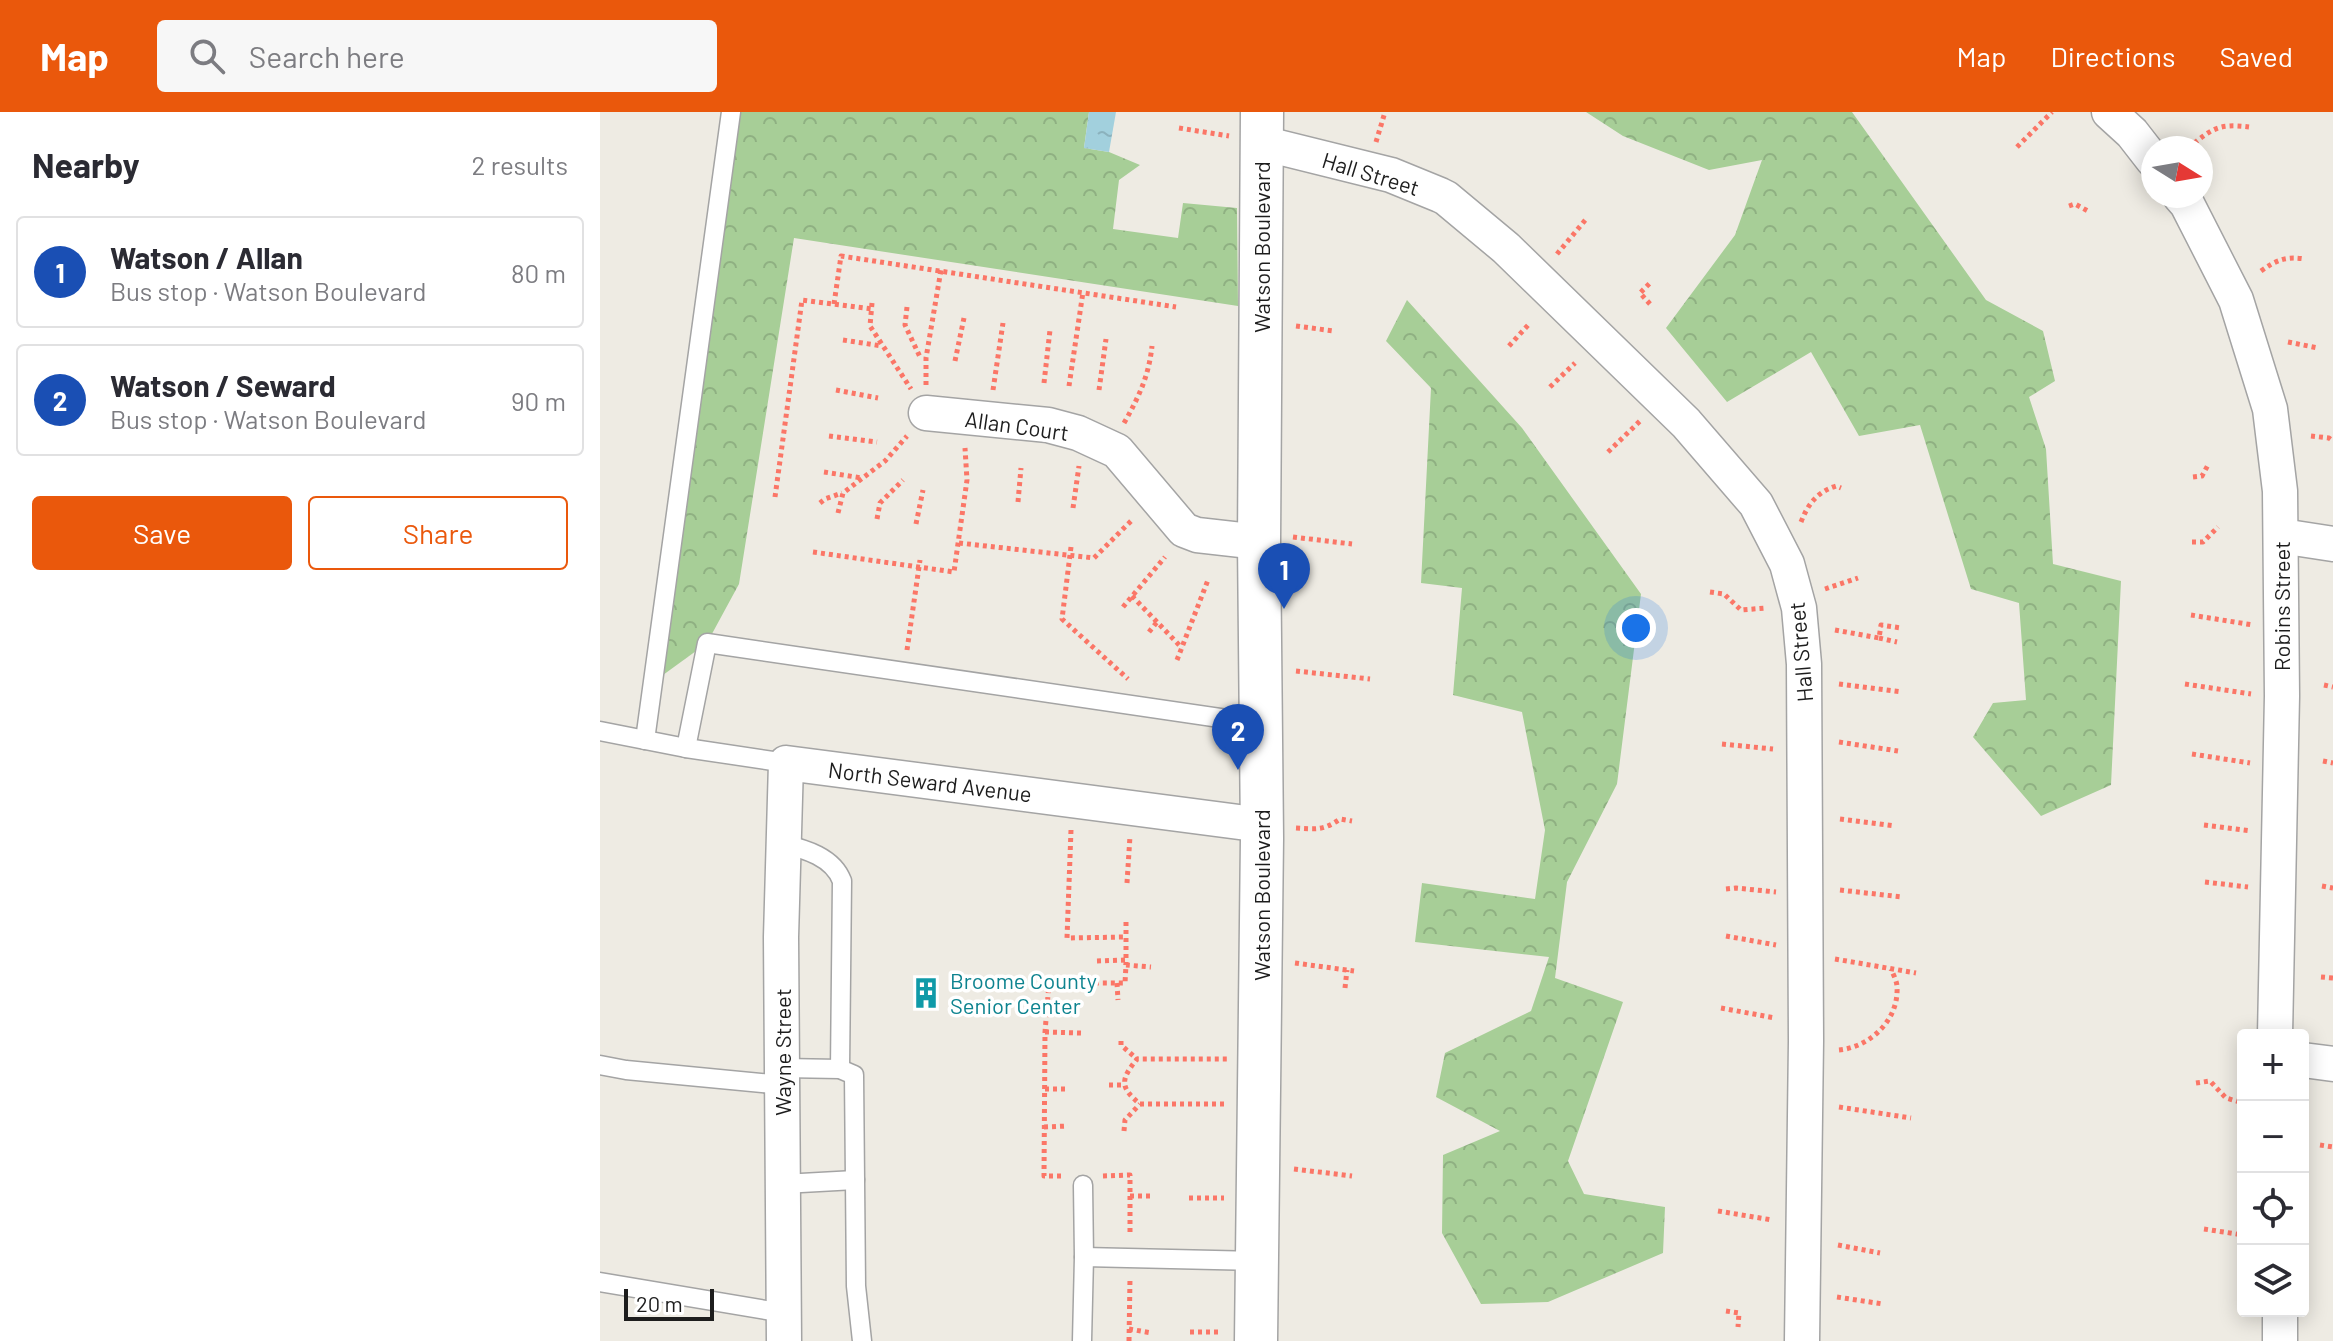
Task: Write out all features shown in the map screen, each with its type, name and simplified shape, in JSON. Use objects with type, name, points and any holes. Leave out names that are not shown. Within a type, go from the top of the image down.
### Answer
[{"type":"street","points":[[2109,112],[2141,145]]},
{"type":"street","name":"Watson Boulevard","points":[[1254,131],[1276,540],[1261,724],[1277,826],[1256,1341]]},
{"type":"street","name":"Hall Street","points":[[1254,131],[1391,175],[1446,198],[1506,248],[1686,423],[1756,504],[1787,564],[1799,608],[1804,664],[1794,950],[1802,1341]]},
{"type":"street","name":"Robins Street","points":[[2189,208],[2236,300],[2270,409],[2280,491],[2282,696],[2275,1029]]},
{"type":"street","name":"Allan Court","points":[[926,413],[1048,425],[1078,433],[1117,451],[1184,530],[1197,535],[1276,540]]},
{"type":"street","points":[[2281,536],[2333,544]]},
{"type":"street","name":"North Seward Avenue","points":[[786,763],[1277,826]]},
{"type":"street","name":"Wayne Street","points":[[784,1327],[781,937],[786,763]]},
{"type":"street","points":[[2309,1061],[2333,1064]]},
{"type":"street","points":[[2280,1317],[2280,1341]]},
{"type":"lane","points":[[645,740],[731,112]]},
{"type":"lane","points":[[686,748],[707,643],[1261,724]]},
{"type":"lane","name":"North Seward Avenue","points":[[600,731],[786,763]]},
{"type":"lane","points":[[783,844],[807,849],[839,872],[842,881],[840,1069]]},
{"type":"lane","points":[[600,1065],[626,1070],[782,1077],[840,1069],[854,1075],[856,1286],[862,1341]]},
{"type":"lane","points":[[1082,1341],[1083,1179]]},
{"type":"lane","points":[[783,1184],[855,1180]]},
{"type":"lane","points":[[1084,1257],[1258,1261]]},
{"type":"lane","points":[[600,1282],[784,1327]]},
{"type":"path","points":[[1376,143],[1385,112]]},
{"type":"path","points":[[2017,147],[2052,112]]},
{"type":"path","points":[[2205,136],[2217,127],[2229,124],[2249,127]]},
{"type":"path","points":[[1179,128],[1254,131]]},
{"type":"path","points":[[2069,206],[2075,204],[2088,211]]},
{"type":"path","points":[[1557,254],[1587,218]]},
{"type":"path","points":[[834,304],[841,256],[901,268],[941,270],[980,280],[1145,302],[1167,309],[1176,307]]},
{"type":"path","points":[[2261,271],[2275,260],[2287,256],[2305,259]]},
{"type":"path","points":[[907,307],[905,325],[923,358],[941,270]]},
{"type":"path","points":[[1650,304],[1640,293],[1651,282]]},
{"type":"path","points":[[1069,386],[1083,292]]},
{"type":"path","points":[[1098,303],[1099,295]]},
{"type":"path","points":[[1119,306],[1120,298]]},
{"type":"path","points":[[775,497],[781,475],[802,326],[802,300],[872,306],[870,326],[901,372]]},
{"type":"path","points":[[1144,309],[1145,302]]},
{"type":"path","points":[[955,361],[964,318]]},
{"type":"path","points":[[996,376],[1003,323]]},
{"type":"path","points":[[1509,346],[1530,323]]},
{"type":"path","points":[[1293,326],[1334,331]]},
{"type":"path","points":[[1044,383],[1050,330]]},
{"type":"path","points":[[1099,390],[1106,339]]},
{"type":"path","points":[[843,340],[883,346]]},
{"type":"path","points":[[2288,342],[2318,348]]},
{"type":"path","points":[[1137,401],[1149,370],[1152,346]]},
{"type":"path","points":[[1550,387],[1575,363]]},
{"type":"path","points":[[836,390],[878,398]]},
{"type":"path","points":[[1608,452],[1640,421]]},
{"type":"path","points":[[829,436],[877,442]]},
{"type":"path","points":[[2311,436],[2333,441]]},
{"type":"path","points":[[820,503],[843,493],[885,461]]},
{"type":"path","points":[[2193,477],[2202,476],[2208,465]]},
{"type":"path","points":[[1018,502],[1021,468]]},
{"type":"path","points":[[824,472],[862,478]]},
{"type":"path","points":[[1073,508],[1078,476]]},
{"type":"path","points":[[877,519],[880,503],[903,480]]},
{"type":"path","points":[[813,552],[822,550],[919,563],[954,572],[967,480]]},
{"type":"path","points":[[1801,522],[1812,500],[1836,486],[1841,488]]},
{"type":"path","points":[[916,524],[923,490]]},
{"type":"path","points":[[838,513],[843,493]]},
{"type":"path","points":[[959,543],[1094,558],[1132,520]]},
{"type":"path","points":[[2192,542],[2203,542],[2218,527]]},
{"type":"path","points":[[1006,548],[1007,540]]},
{"type":"path","points":[[1276,540],[1352,544]]},
{"type":"path","points":[[1014,549],[1015,541]]},
{"type":"path","points":[[1068,547],[1062,619],[1161,709]]},
{"type":"path","points":[[1123,607],[1165,557]]},
{"type":"path","points":[[904,672],[919,563]]},
{"type":"path","points":[[1825,589],[1858,578]]},
{"type":"path","points":[[1177,660],[1208,580]]},
{"type":"path","points":[[1710,592],[1724,594],[1741,610],[1771,608]]},
{"type":"path","points":[[1132,596],[1182,648]]},
{"type":"path","points":[[2191,615],[2257,625]]},
{"type":"path","points":[[1149,632],[1157,622]]},
{"type":"path","points":[[1879,638],[1881,625],[1901,628]]},
{"type":"path","points":[[1835,630],[1897,642]]},
{"type":"path","points":[[1083,638],[1091,632]]},
{"type":"path","points":[[1094,648],[1101,641]]},
{"type":"path","points":[[1112,665],[1119,658]]},
{"type":"path","points":[[1124,675],[1130,669]]},
{"type":"path","points":[[1293,671],[1370,679]]},
{"type":"path","points":[[1839,684],[1902,692]]},
{"type":"path","points":[[2185,684],[2257,695]]},
{"type":"path","points":[[2324,685],[2333,687]]},
{"type":"path","points":[[1839,742],[1898,751]]},
{"type":"path","points":[[1722,744],[1783,750]]},
{"type":"path","points":[[2192,754],[2257,764]]},
{"type":"path","points":[[2323,761],[2333,763]]},
{"type":"path","points":[[1127,883],[1131,807]]},
{"type":"path","points":[[1277,826],[1317,829],[1328,828],[1340,819],[1352,821]]},
{"type":"path","points":[[1840,819],[1895,826]]},
{"type":"path","points":[[2204,825],[2257,832]]},
{"type":"path","points":[[1071,835],[1067,938],[1126,937]]},
{"type":"path","points":[[2205,882],[2258,888]]},
{"type":"path","points":[[2322,886],[2333,888]]},
{"type":"path","points":[[1726,889],[1782,893]]},
{"type":"path","points":[[1840,890],[1902,897]]},
{"type":"path","points":[[1126,922],[1125,983],[1049,983],[1045,1032],[1044,1176],[1083,1179],[1130,1175],[1130,1236]]},
{"type":"path","points":[[1726,936],[1916,973]]},
{"type":"path","points":[[1097,961],[1151,967]]},
{"type":"path","points":[[1293,963],[1350,970],[1345,988]]},
{"type":"path","points":[[1839,1050],[1856,1048],[1886,1025],[1895,1007],[1897,985],[1891,969]]},
{"type":"path","points":[[2321,977],[2333,978]]},
{"type":"path","points":[[1117,983],[1118,1000]]},
{"type":"path","points":[[1721,1008],[1781,1019]]},
{"type":"path","points":[[1045,1032],[1081,1033]]},
{"type":"path","points":[[1121,1041],[1121,1045],[1137,1059],[1234,1059]]},
{"type":"path","points":[[1137,1059],[1125,1074],[1124,1085],[1130,1096],[1140,1104],[1234,1104]]},
{"type":"path","points":[[2196,1083],[2210,1081],[2226,1098],[2237,1101]]},
{"type":"path","points":[[1109,1085],[1124,1085]]},
{"type":"path","points":[[1045,1089],[1067,1089]]},
{"type":"path","points":[[1124,1131],[1125,1120],[1140,1104]]},
{"type":"path","points":[[1839,1107],[1911,1118]]},
{"type":"path","points":[[1044,1127],[1068,1126]]},
{"type":"path","points":[[2320,1145],[2333,1147]]},
{"type":"path","points":[[1123,1168],[1123,1175]]},
{"type":"path","points":[[1293,1169],[1352,1176]]},
{"type":"path","points":[[1130,1196],[1153,1196]]},
{"type":"path","points":[[1718,1211],[1780,1222]]},
{"type":"path","points":[[2204,1229],[2237,1234]]},
{"type":"path","points":[[1838,1245],[1880,1253]]},
{"type":"path","points":[[1129,1341],[1130,1277]]},
{"type":"path","points":[[1837,1297],[1883,1304]]},
{"type":"path","points":[[1726,1311],[1739,1313],[1738,1327]]},
{"type":"path","points":[[1129,1329],[1152,1333]]},
{"type":"green space","points":[[732,112],[1089,112],[1084,148],[1109,152],[1140,165],[1119,180],[1113,229],[1178,238],[1183,203],[1237,208],[1238,306],[794,238],[739,584],[707,643],[663,675]]},
{"type":"green space","points":[[1586,112],[1852,112],[1986,300],[2043,331],[2055,381],[2029,397],[2046,449],[2053,564],[2121,581],[2111,785],[2041,816],[1973,737],[1993,703],[2026,700],[2019,603],[1971,589],[1920,425],[1859,436],[1811,352],[1727,402],[1666,328],[1735,235],[1762,160],[1709,170],[1623,136]]},
{"type":"green space","points":[[1407,300],[1522,428],[1641,594],[1617,784],[1567,882],[1555,978],[1623,1002],[1568,1161],[1584,1194],[1665,1207],[1663,1253],[1548,1302],[1481,1304],[1442,1233],[1443,1155],[1500,1131],[1436,1097],[1445,1053],[1531,1011],[1549,957],[1415,942],[1422,883],[1535,899],[1545,830],[1522,712],[1453,695],[1462,588],[1421,583],[1431,388],[1386,341]]},
{"type":"water","points":[[1089,112],[1116,112],[1109,152],[1084,148]]},
{"type":"place","name":"Watson / Allan","points":[[1284,609]]},
{"type":"place","name":"Watson / Seward","points":[[1238,770]]},
{"type":"place","name":"Broome County Senior Center","points":[[926,993]]}]
